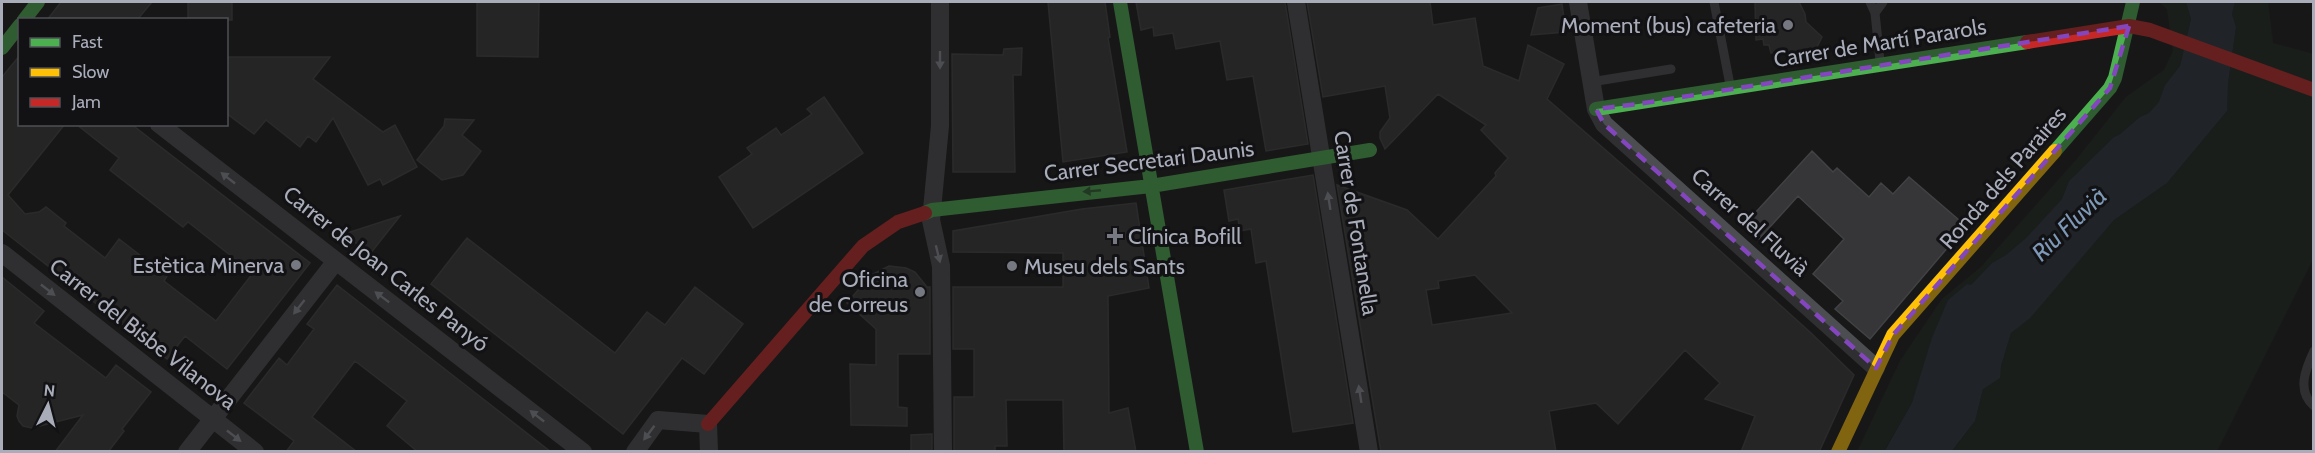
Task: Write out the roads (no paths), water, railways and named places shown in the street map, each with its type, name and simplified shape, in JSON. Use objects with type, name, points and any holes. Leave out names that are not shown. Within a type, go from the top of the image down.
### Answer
[{"type":"street","points":[[25,18],[38,2]]},
{"type":"street","points":[[940,2],[940,126],[932,230],[941,266],[943,452]]},
{"type":"street","points":[[1120,2],[1197,452]]},
{"type":"street","name":"Carrer de Fontanella","points":[[1296,2],[1370,452]]},
{"type":"street","points":[[1578,2],[1596,109]]},
{"type":"street","name":"Ronda dels Paraires","points":[[1838,452],[1893,335],[2110,88],[2115,78],[2129,26],[2133,2]]},
{"type":"street","name":"Carrer de Martí Pararols","points":[[1596,109],[2129,26],[2144,28],[2313,90]]},
{"type":"street","points":[[2,48],[18,28]]},
{"type":"street","name":"Carrer del Fluvià","points":[[1596,109],[1604,124],[1876,368]]},
{"type":"street","name":"Carrer de Joan Carles Panyó","points":[[162,126],[583,452]]},
{"type":"street","name":"Carrer Secretari Daunis","points":[[708,424],[862,246],[898,222],[932,210],[1151,186],[1370,150]]},
{"type":"street","name":"Carrer del Bisbe Vilanova","points":[[2,254],[255,452]]},
{"type":"street","points":[[187,452],[336,261]]},
{"type":"street","points":[[635,452],[658,420],[708,424],[709,452]]},
{"type":"lane","points":[[1714,2],[1730,87]]},
{"type":"lane","points":[[1870,2],[1875,13],[1880,65]]},
{"type":"lane","points":[[1875,13],[1883,2]]},
{"type":"lane","points":[[1591,82],[1671,69]]},
{"type":"lane","points":[[2313,351],[2305,370],[2304,380],[2305,391],[2313,406]]},
{"type":"water","name":"Riu Fluvià","points":[[2186,2],[2235,2],[2232,14],[2236,27],[2228,84],[2227,111],[2167,183],[2114,220],[2030,318],[2011,333],[2001,366],[2000,378],[1983,389],[1975,421],[1952,451],[1884,452],[1912,403],[1932,338],[1948,300],[1967,284],[1971,285],[1992,263],[2006,255],[2026,238],[2062,199],[2069,181],[2114,137],[2149,113],[2159,102],[2165,85],[2180,66],[2191,19]]},
{"type":"place","name":"Moment (bus) cafeteria","points":[[1788,25]]},
{"type":"place","name":"Clínica Bofill","points":[[1115,236]]},
{"type":"place","name":"Estètica Minerva","points":[[296,265]]},
{"type":"place","name":"Museu dels Sants","points":[[1012,266]]},
{"type":"place","name":"Oficina de Correus","points":[[920,292]]}]
